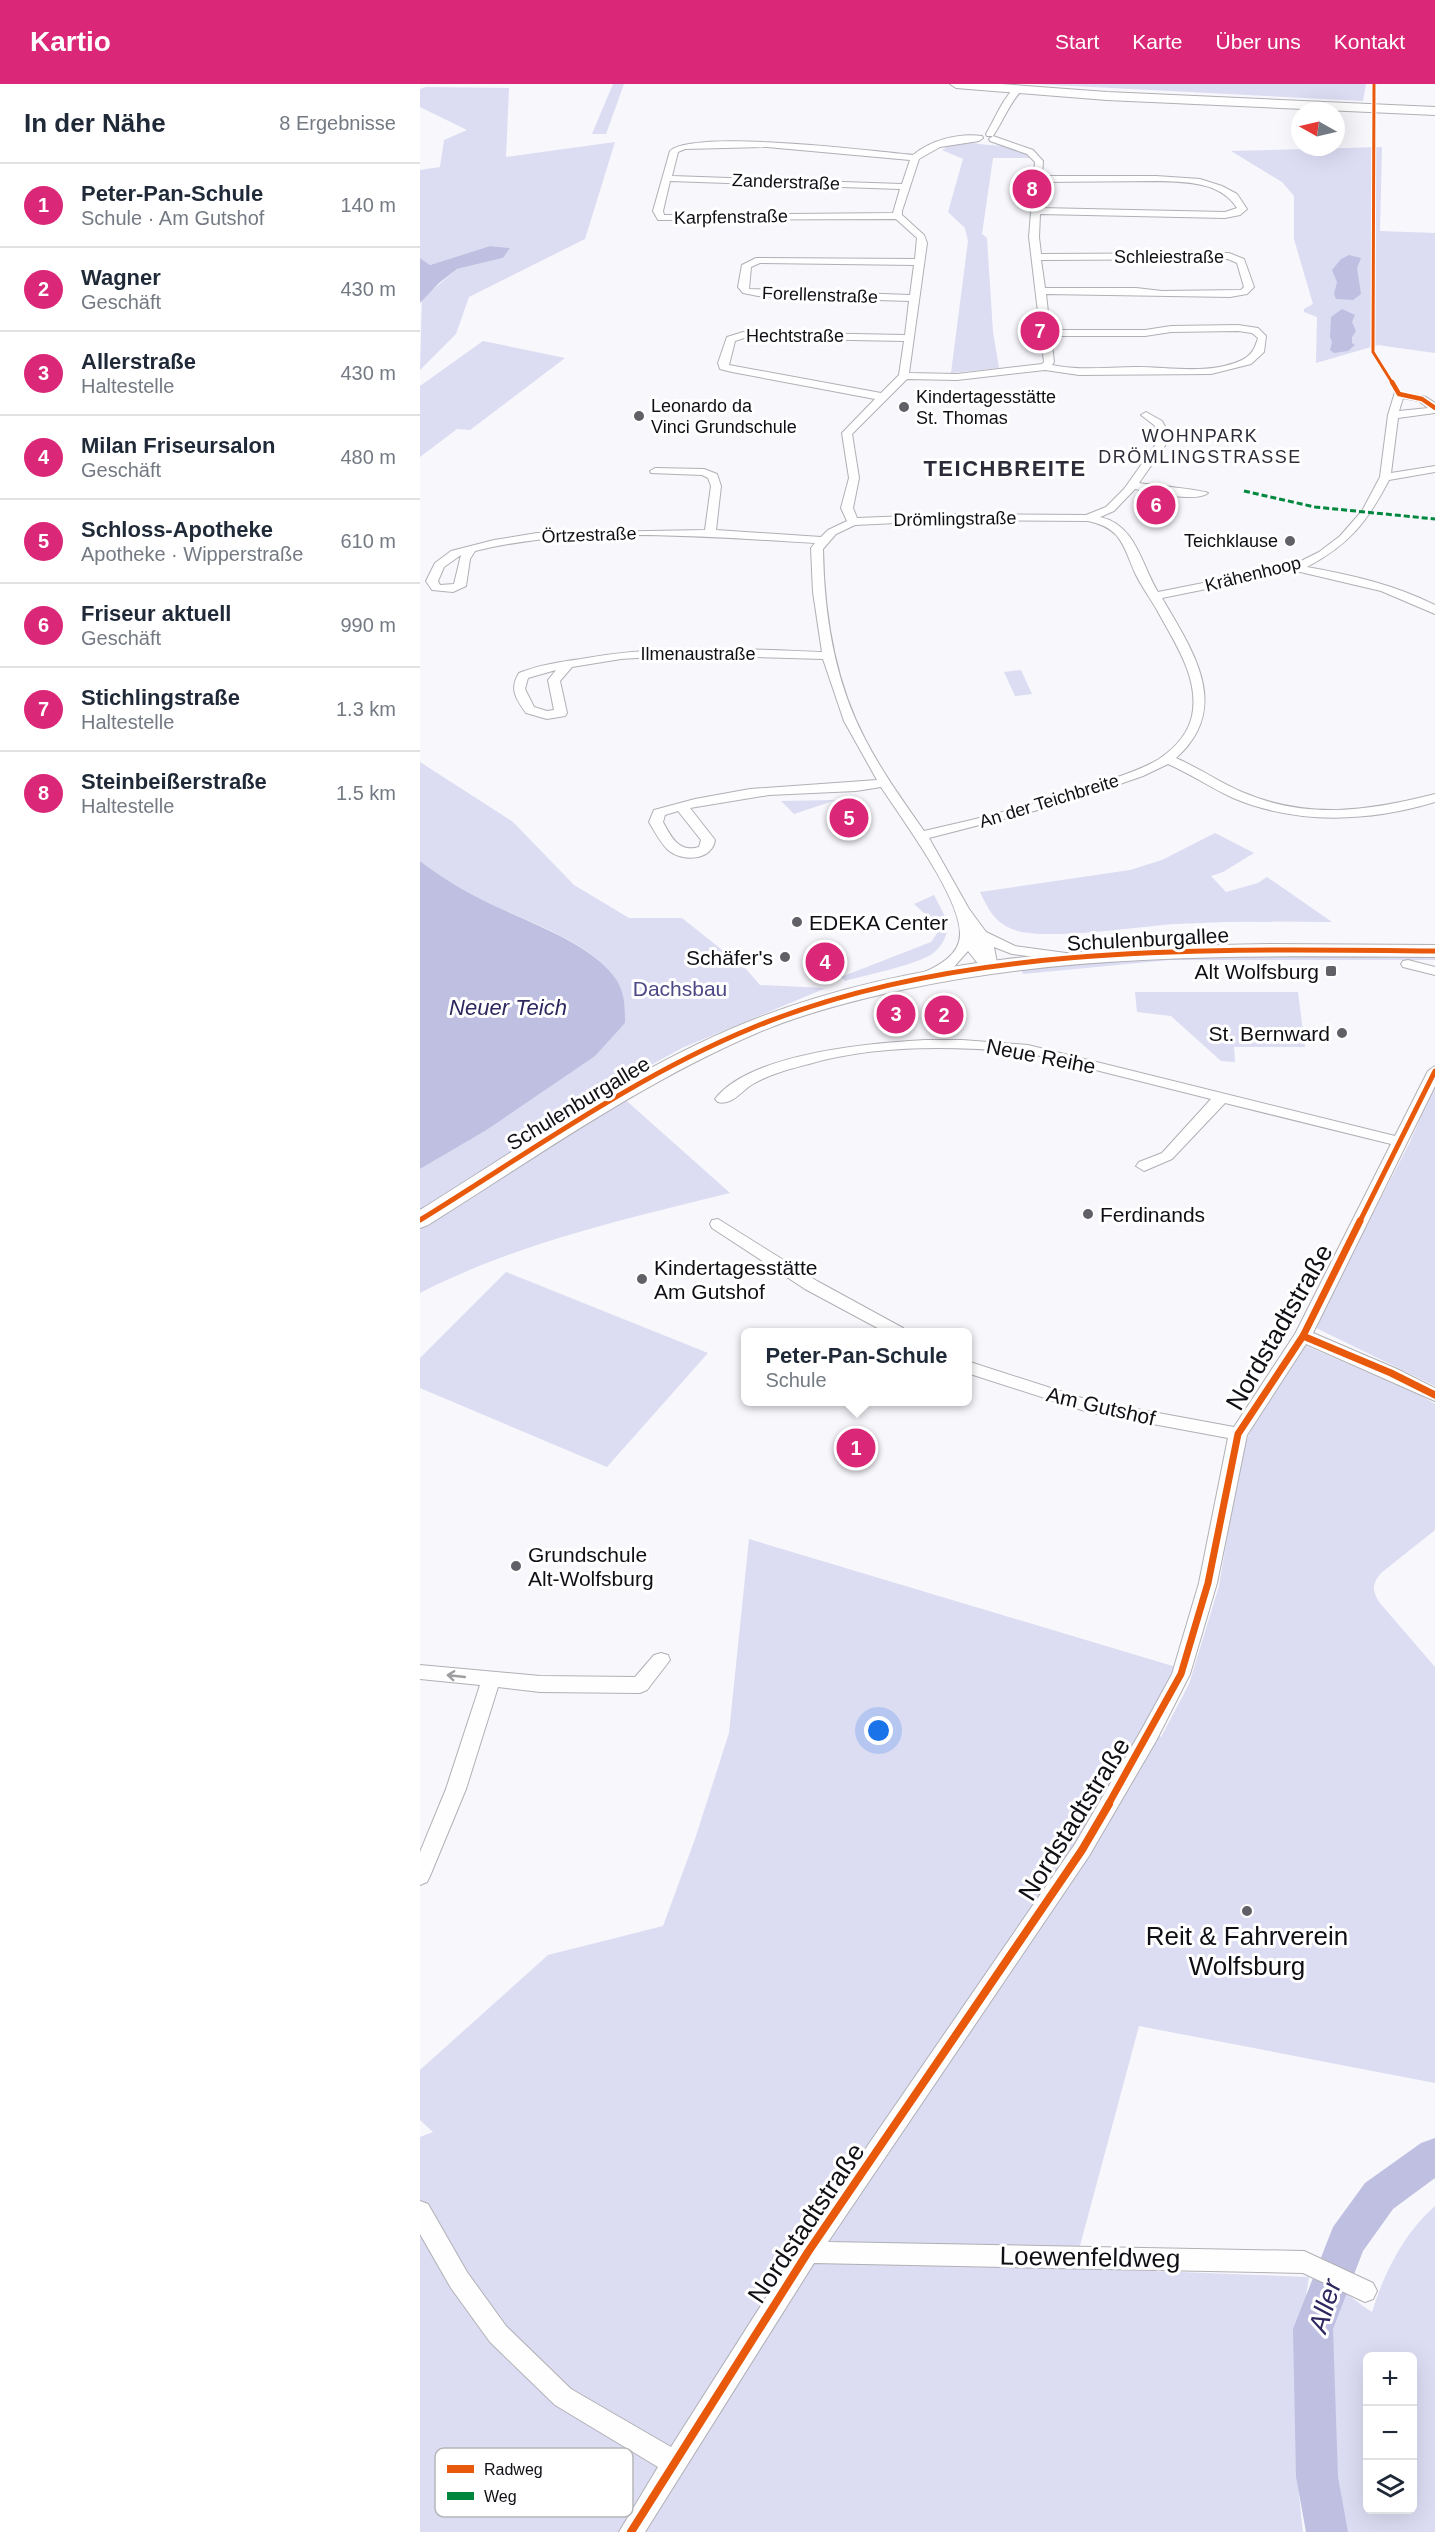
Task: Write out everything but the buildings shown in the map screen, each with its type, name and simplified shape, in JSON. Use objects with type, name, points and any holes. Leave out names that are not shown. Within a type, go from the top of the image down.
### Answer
[{"type":"street","points":[[956,84],[1018,90],[1435,111]]},
{"type":"street","points":[[971,86],[994,91],[1009,101]]},
{"type":"street","points":[[992,137],[1009,101],[1020,96],[1018,90]]},
{"type":"street","points":[[994,975],[978,958],[974,935],[963,911],[921,836],[885,782],[851,722],[829,656],[819,613],[816,581],[816,548],[832,532],[853,522],[847,508],[854,478],[853,461],[847,438],[849,429],[904,376],[921,237],[898,216],[897,211],[915,158],[921,152],[936,145],[992,137],[1035,154],[1039,161],[1034,237],[1049,362],[1045,367]]},
{"type":"street","name":"Karpfenstraße","points":[[898,216],[662,218],[658,211],[674,151],[691,146],[767,144],[915,158]]},
{"type":"street","name":"Zanderstraße","points":[[667,178],[906,187]]},
{"type":"street","points":[[1035,211],[1225,215],[1237,213],[1242,209],[1239,200],[1224,190],[1190,180],[1163,178],[1038,179]]},
{"type":"street","name":"Schleiestraße","points":[[1036,257],[1229,256],[1241,261],[1249,287],[1244,292],[1230,294],[1040,291]]},
{"type":"street","name":"Forellenstraße","points":[[913,298],[758,293],[746,291],[743,287],[747,265],[759,260],[919,262]]},
{"type":"street","points":[[904,376],[957,377],[994,371],[1035,370],[1045,367],[1065,370],[1211,370],[1240,364],[1256,357],[1263,346],[1263,338],[1259,332],[1244,328],[1171,329],[1145,333],[1046,333]]},
{"type":"street","name":"Hechtstraße","points":[[883,397],[732,369],[724,367],[723,363],[731,339],[743,335],[907,338]]},
{"type":"street","name":"Krähenhoop","points":[[1155,596],[1296,568],[1323,554],[1344,538],[1367,512],[1385,477],[1393,415],[1399,394],[1422,399],[1435,409]]},
{"type":"street","name":"Krähenhoop","points":[[1393,415],[1435,409]]},
{"type":"street","name":"Drömlingstraße","points":[[853,522],[960,517],[1087,518],[1110,509],[1132,485],[1166,437],[1158,423],[1146,416]]},
{"type":"street","points":[[1385,477],[1435,469]]},
{"type":"street","points":[[656,471],[704,471],[713,476],[716,486],[710,534]]},
{"type":"street","points":[[1132,485],[1173,492],[1203,493]]},
{"type":"street","name":"An der Teichbreite","points":[[921,836],[1068,799],[1133,776],[1167,759],[1182,745],[1195,727],[1200,709],[1199,691],[1188,658],[1142,574],[1125,534],[1109,522],[1087,518]]},
{"type":"street","name":"Örtzestraße","points":[[470,549],[537,536],[619,533],[710,534],[822,540]]},
{"type":"street","points":[[1296,568],[1346,577],[1407,594],[1435,610]]},
{"type":"street","name":"Ilmenaustraße","points":[[568,665],[554,680],[561,713],[548,715],[530,710],[521,697],[518,686],[523,676],[530,672],[621,655],[684,651],[829,656]]},
{"type":"street","points":[[1167,759],[1246,798],[1301,812],[1366,813],[1402,808],[1435,798]]},
{"type":"street","points":[[681,806],[746,792],[845,788],[885,782]]},
{"type":"street","points":[[974,935],[1012,950],[1077,958]]},
{"type":"street","points":[[917,981],[954,962],[974,935]]},
{"type":"street","name":"Schulenburgallee","points":[[710,1048],[825,1016],[926,994],[994,975],[1077,958],[1166,952],[1256,950],[1435,951]]},
{"type":"street","points":[[1408,964],[1435,971]]},
{"type":"street","name":"Schulenburgallee","points":[[420,1220],[645,1080],[780,1017],[838,999],[917,981],[994,975],[1172,965],[1435,964]]},
{"type":"street","name":"Neue Reihe","points":[[723,1099],[747,1081],[791,1064],[843,1053],[963,1042],[1029,1049],[1401,1142]]},
{"type":"street","name":"Nordstadtstraße","points":[[632,2532],[808,2252],[1082,1850],[1181,1674],[1208,1582],[1238,1434],[1303,1336],[1435,1071]]},
{"type":"street","points":[[1144,1166],[1167,1156],[1221,1098]]},
{"type":"street","points":[[718,1224],[811,1285],[890,1328]]},
{"type":"street","points":[[1303,1336],[1391,1373],[1435,1395]]},
{"type":"street","name":"Am Gutshof","points":[[972,1369],[1088,1406],[1238,1434]]},
{"type":"street","points":[[420,1672],[540,1684],[640,1685],[662,1660]]},
{"type":"street","points":[[420,1876],[456,1789],[491,1680]]},
{"type":"street","points":[[420,2212],[459,2280],[498,2334],[563,2397],[674,2463]]},
{"type":"street","name":"Loewenfeldweg","points":[[808,2252],[1304,2262],[1365,2291]]},
{"type":"green space","points":[[613,84],[624,84],[606,134],[592,134]]},
{"type":"green space","points":[[1034,84],[1366,84],[1363,101]]},
{"type":"green space","points":[[426,87],[509,88],[506,157],[615,142],[585,239],[469,297],[456,334],[420,370],[422,299],[457,269],[503,258],[510,248],[490,246],[430,265],[420,258],[420,170],[440,167],[444,140],[467,130],[420,107],[420,89]]},
{"type":"green space","points":[[968,141],[1017,149],[1030,158],[993,158],[982,234],[987,238],[993,332],[999,368],[951,373],[968,241],[965,228],[948,212],[963,159],[942,150],[946,148],[941,146]]},
{"type":"green space","points":[[1382,147],[1380,231],[1435,233],[1435,353],[1378,345],[1316,363],[1317,317],[1304,312],[1304,309],[1313,304],[1294,239],[1294,196],[1282,182],[1231,151],[1291,149],[1291,156],[1345,156],[1345,148]]},
{"type":"green space","points":[[483,341],[565,358],[470,430],[457,429],[420,457],[420,386]]},
{"type":"green space","points":[[1021,670],[1032,694],[1015,696],[1004,672]]},
{"type":"green space","name":"Dachsbau","points":[[420,762],[513,822],[574,885],[629,918],[682,918],[746,969],[760,985],[826,988],[682,1048],[611,1087],[730,1193],[611,1223],[533,1246],[457,1275],[420,1293],[420,1169],[485,1131],[536,1094],[625,1023],[625,1010],[617,981],[590,953],[542,926],[475,896],[420,861]]},
{"type":"green space","points":[[836,800],[794,814],[781,801]]},
{"type":"green space","points":[[1215,833],[1254,853],[1223,872],[1211,876],[1226,892],[1258,883],[1267,877],[1332,922],[1215,922],[1068,934],[1026,933],[1001,923],[989,909],[980,892],[1130,870],[1162,860]]},
{"type":"green space","points":[[934,895],[944,914],[947,926],[945,938],[935,952],[915,962],[845,981],[841,977],[931,942],[941,928],[914,904]]},
{"type":"green space","points":[[1435,955],[1435,960],[1170,960],[1023,974],[1021,969],[1168,956]]},
{"type":"green space","points":[[1135,992],[1298,992],[1305,1047],[1234,1047],[1235,1062],[1221,1061],[1171,1016],[1137,1012]]},
{"type":"green space","points":[[1435,1084],[1435,1386],[1314,1327],[1409,1144]]},
{"type":"green space","points":[[506,1272],[708,1353],[607,1467],[420,1388],[420,1358]]},
{"type":"green space","points":[[1304,1345],[1420,1395],[1435,1404],[1435,1530],[1381,1573],[1374,1587],[1379,1602],[1435,1667],[1435,2083],[1139,2026],[1074,2268],[1309,2277],[1298,2345],[1297,2478],[1303,2532],[420,2532],[420,2137],[433,2132],[420,2120],[420,2070],[548,1955],[663,1926],[695,1839],[729,1733],[749,1539],[1176,1667],[1148,1727],[1161,1737],[1189,1684],[1219,1586],[1241,1453],[1256,1418]]},
{"type":"green space","points":[[1435,2206],[1435,2532],[1336,2532],[1323,2328],[1332,2291],[1334,2286],[1372,2312],[1396,2254],[1414,2228]]},
{"type":"water","points":[[490,246],[510,248],[503,258],[457,269],[439,283],[420,303],[420,258],[430,265]]},
{"type":"water","points":[[1349,255],[1361,258],[1357,268],[1361,294],[1353,300],[1336,299],[1334,294],[1337,282],[1332,270],[1341,259]]},
{"type":"water","points":[[1342,309],[1355,315],[1352,322],[1356,331],[1352,337],[1352,343],[1355,345],[1348,351],[1334,353],[1330,350],[1331,317]]},
{"type":"water","name":"Neuer Teich","points":[[420,861],[475,896],[558,935],[589,953],[613,975],[620,986],[625,1023],[595,1056],[485,1131],[420,1169]]},
{"type":"waterway","name":"Aller","points":[[1327,2532],[1317,2477],[1313,2329],[1347,2240],[1379,2196],[1435,2156]]},
{"type":"marked path","points":[[1244,491],[1315,507],[1435,519]]},
{"type":"cycle path","points":[[1374,84],[1373,352],[1399,394],[1422,399],[1435,408]]},
{"type":"cycle path","points":[[420,1220],[608,1103],[693,1055],[782,1016],[861,992],[942,975],[1023,963],[1105,956],[1270,950],[1435,951]]},
{"type":"cycle path","points":[[631,2532],[808,2252],[1082,1850],[1149,1735],[1181,1674],[1208,1583],[1238,1434],[1303,1336],[1435,1071]]},
{"type":"cycle path","points":[[1303,1336],[1391,1373],[1435,1395]]},
{"type":"place","name":"Steinbeißerstraße","points":[[1032,189]]},
{"type":"place","name":"Stichlingstraße","points":[[1040,331]]},
{"type":"place","name":"Kindertagesstätte St. Thomas","points":[[904,407]]},
{"type":"place","name":"Leonardo da Vinci Grundschule","points":[[639,416]]},
{"type":"place","name":"Friseur aktuell","points":[[1156,505]]},
{"type":"place","name":"Teichklause","points":[[1290,541]]},
{"type":"place","name":"Schloss-Apotheke","points":[[849,818]]},
{"type":"place","name":"EDEKA Center","points":[[797,922]]},
{"type":"place","name":"Schäfer's","points":[[785,957]]},
{"type":"place","name":"Milan Friseursalon","points":[[825,962]]},
{"type":"place","name":"Alt Wolfsburg","points":[[1331,971]]},
{"type":"place","name":"Allerstraße","points":[[896,1014]]},
{"type":"place","name":"Wagner","points":[[944,1015]]},
{"type":"place","name":"St. Bernward","points":[[1342,1033]]},
{"type":"place","name":"Ferdinands","points":[[1088,1214]]},
{"type":"place","name":"Kindertagesstätte Am Gutshof","points":[[642,1279]]},
{"type":"place","name":"Peter-Pan-Schule","points":[[856,1448]]},
{"type":"place","name":"Grundschule Alt-Wolfsburg","points":[[516,1566]]},
{"type":"place","name":"Reit & Fahrverein Wolfsburg","points":[[1247,1911]]},
{"type":"district","name":"WOHNPARK DRÖMLINGSTRASSE","points":[[1200,446]]},
{"type":"district","name":"TEICHBREITE","points":[[1005,468]]}]
